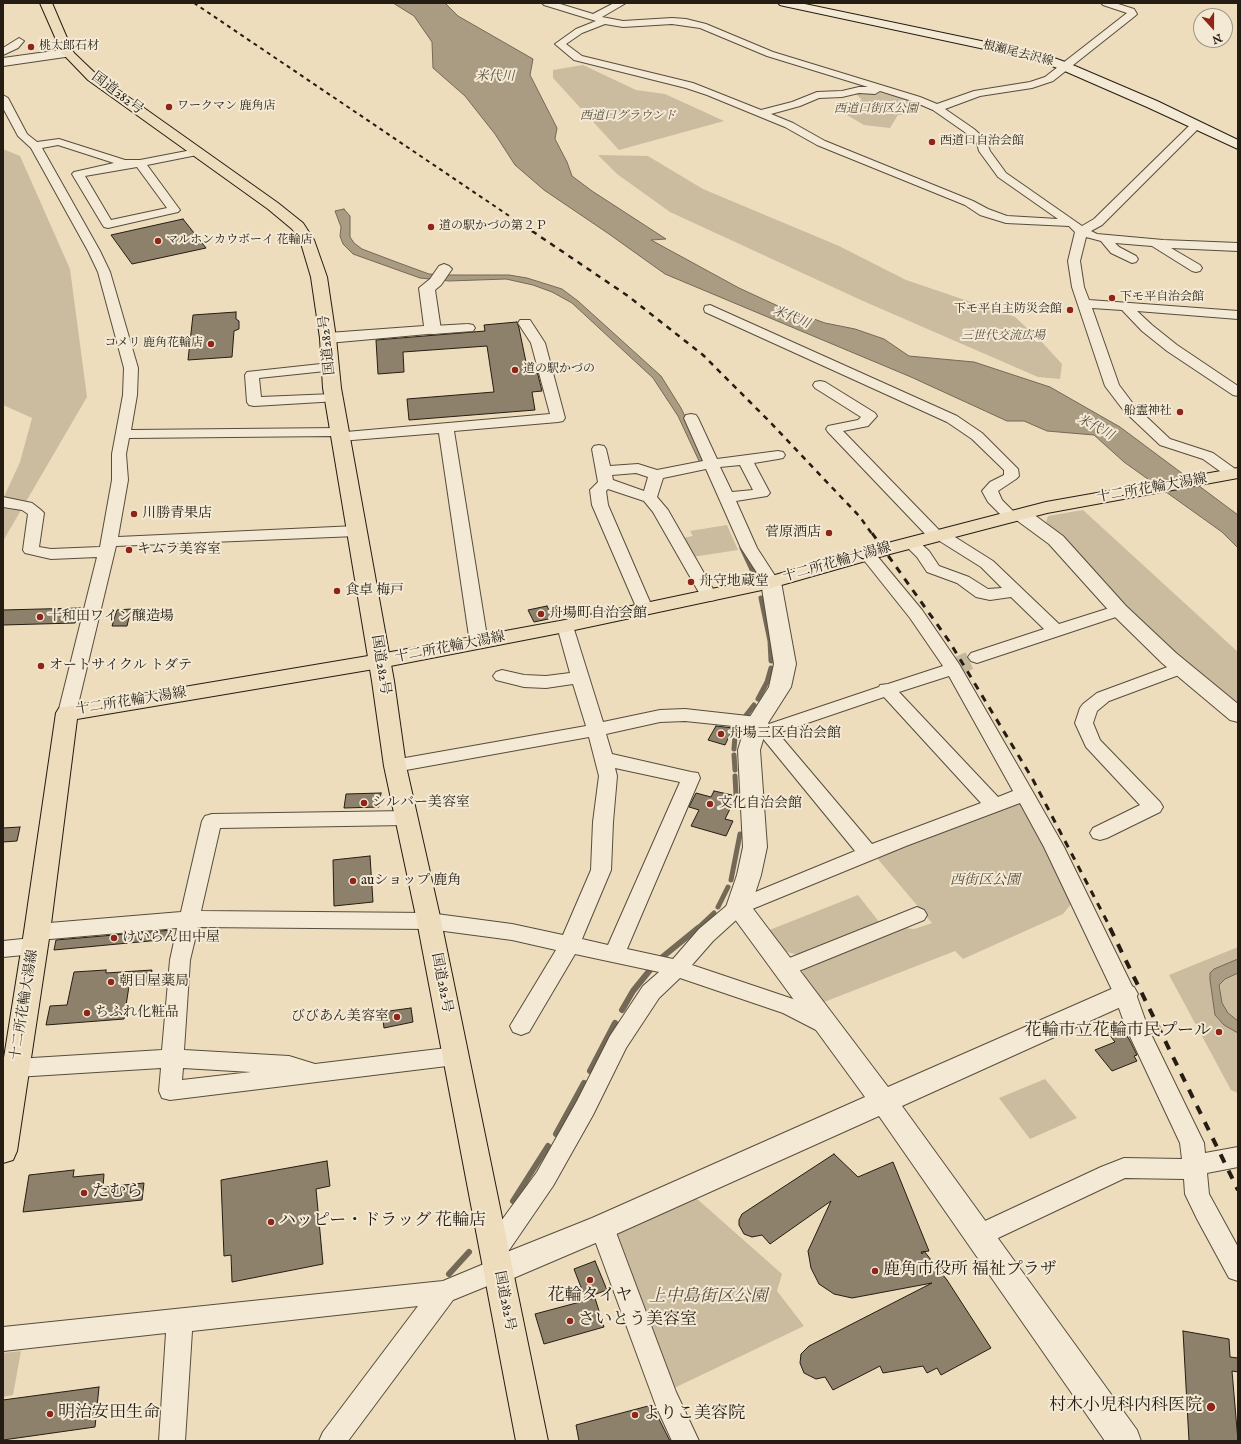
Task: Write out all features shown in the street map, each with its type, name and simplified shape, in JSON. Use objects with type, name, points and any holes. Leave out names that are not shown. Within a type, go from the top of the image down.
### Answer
[{"type":"main road","name":"国道282号","points":[[46,3],[68,53],[92,77],[273,206],[298,226],[308,240],[319,277],[328,338],[333,398],[380,662],[395,766],[429,921],[532,1441]]},
{"type":"main road","name":"十二所花輪大湯線","points":[[3,1151],[67,713],[380,662],[565,626],[771,582],[911,542],[1046,508],[1235,473]]},
{"type":"street","points":[[547,3],[592,18],[623,24],[686,22],[703,26],[770,54],[909,97],[937,108],[970,131],[982,142],[985,151],[1002,175],[1076,227],[1095,237],[1156,243],[1238,247]]},
{"type":"street","points":[[584,3],[592,18]]},
{"type":"street","points":[[592,18],[621,3]]},
{"type":"street","name":"根瀬尾去沢線","points":[[784,3],[1032,55],[1064,66],[1238,145]]},
{"type":"street","points":[[937,108],[978,93],[1044,82],[1132,14],[1131,11],[1106,3]]},
{"type":"street","points":[[604,21],[579,31],[560,44],[578,58],[660,80],[689,85],[761,113],[789,125],[821,143],[969,203],[984,212],[1006,219],[1076,227],[1098,222],[1196,125]]},
{"type":"street","points":[[3,52],[15,46],[19,41]]},
{"type":"street","points":[[3,62],[68,53]]},
{"type":"street","points":[[761,113],[796,104],[817,95],[834,95],[859,90],[868,90],[909,97]]},
{"type":"street","points":[[3,98],[23,136],[35,146],[94,251],[104,272],[131,368],[130,395],[119,454],[120,480],[108,547],[67,713]]},
{"type":"street","points":[[35,146],[59,142],[124,162],[140,163]]},
{"type":"street","points":[[140,163],[174,210],[108,224],[78,174],[197,152]]},
{"type":"street","points":[[1076,227],[1074,261],[1078,287],[1112,386],[1129,408],[1165,442],[1208,456],[1235,473]]},
{"type":"street","points":[[1105,238],[1115,250],[1132,259]]},
{"type":"street","points":[[1156,243],[1196,268]]},
{"type":"street","points":[[433,330],[427,288],[441,275]]},
{"type":"street","points":[[1083,303],[1238,315]]},
{"type":"street","points":[[1126,307],[1147,328],[1172,348],[1238,392]]},
{"type":"street","points":[[710,309],[952,419],[977,436],[1011,469],[1011,476],[1005,481],[995,485],[990,491],[996,502],[1056,540],[1119,610],[1181,668],[1238,715]]},
{"type":"street","points":[[123,434],[339,434],[446,428],[558,418],[538,343],[525,323]]},
{"type":"street","points":[[328,338],[468,328]]},
{"type":"street","points":[[330,367],[252,376],[254,402],[333,398]]},
{"type":"street","points":[[820,385],[870,416],[863,422],[833,429],[938,536],[987,564],[1056,631]]},
{"type":"street","points":[[691,418],[705,466],[726,497],[749,548],[771,582],[785,664],[780,687],[762,727],[752,737],[749,750],[755,847],[749,875],[738,908]]},
{"type":"street","points":[[446,428],[479,643]]},
{"type":"street","points":[[599,449],[605,477],[598,490],[600,505],[645,609]]},
{"type":"street","points":[[605,477],[638,468],[656,475],[778,455]]},
{"type":"street","points":[[726,497],[762,493],[744,460]]},
{"type":"street","points":[[649,498],[656,475]]},
{"type":"street","points":[[605,477],[649,498],[660,510],[709,596]]},
{"type":"street","points":[[3,502],[27,506],[36,513],[31,550],[51,554],[108,547],[356,531]]},
{"type":"street","points":[[911,542],[923,554],[933,569],[963,580],[982,593],[990,595],[1016,592]]},
{"type":"street","points":[[867,554],[916,614],[952,668],[1054,847],[1125,994],[1137,1028],[1192,1143],[1197,1194],[1238,1270]]},
{"type":"street","points":[[977,657],[1119,610]]},
{"type":"street","points":[[521,1026],[570,944],[601,870],[603,822],[608,776],[565,626]]},
{"type":"street","points":[[395,766],[596,730],[660,716],[686,716],[762,727],[952,668]]},
{"type":"street","points":[[1100,832],[1153,807],[1092,743],[1084,723],[1089,708],[1102,698],[1181,668]]},
{"type":"street","points":[[502,676],[546,682],[580,677]]},
{"type":"street","points":[[886,689],[995,806]]},
{"type":"street","points":[[762,727],[869,854]]},
{"type":"street","points":[[604,759],[691,778],[614,954]]},
{"type":"street","points":[[496,1260],[545,1179],[585,1108],[618,1042],[651,992],[677,968],[706,934],[738,908],[869,854],[1025,794]]},
{"type":"street","points":[[407,818],[212,821],[180,960],[170,1091],[455,1056]]},
{"type":"street","points":[[738,908],[884,1102],[1125,1441]]},
{"type":"street","points":[[784,969],[917,915]]},
{"type":"street","points":[[3,949],[35,939],[189,919],[429,921],[512,932],[677,968],[791,1007],[827,1026]]},
{"type":"street","points":[[332,1441],[444,1292],[496,1260],[602,1227],[1125,994]]},
{"type":"street","points":[[16,1068],[173,1058],[289,1064],[316,1073]]},
{"type":"street","points":[[979,1236],[1124,1168],[1194,1167],[1238,1157]]},
{"type":"street","points":[[602,1227],[664,1397],[686,1441]]},
{"type":"street","points":[[3,1339],[444,1292]]},
{"type":"street","points":[[172,1441],[180,1319]]},
{"type":"green space","name":"西道口グラウンド","points":[[583,65],[636,90],[665,94],[724,121],[619,150],[553,78],[553,70]]},
{"type":"green space","name":"西道口街区公園","points":[[873,91],[913,100],[926,106],[911,107],[916,113],[898,115],[890,128],[864,125],[840,111],[841,108],[862,100],[854,92]]},
{"type":"green space","points":[[3,149],[20,156],[70,269],[87,397],[3,541],[3,499],[20,462],[32,418],[3,405]]},
{"type":"green space","name":"三世代交流広場","points":[[598,155],[648,156],[703,189],[839,246],[906,280],[1015,317],[1040,340],[1062,364],[1060,379],[1038,377],[863,301],[670,212],[617,174]]},
{"type":"green space","points":[[1083,510],[1238,652],[1238,707],[1157,639],[1067,541],[1046,522],[1048,516]]},
{"type":"green space","points":[[727,525],[738,550],[692,557],[682,538],[693,536],[690,531]]},
{"type":"green space","name":"西街区公園","points":[[1021,799],[1072,903],[1063,914],[963,959],[955,951],[819,1004],[800,980],[804,969],[904,928],[914,929],[932,923],[876,857]]},
{"type":"green space","points":[[858,895],[880,923],[799,955],[783,951],[767,931]]},
{"type":"green space","name":"花輪市立花輪市民プール","points":[[1238,947],[1238,1093],[1231,1090],[1169,975]]},
{"type":"green space","points":[[1045,1079],[1077,1118],[1030,1139],[999,1098]]},
{"type":"green space","name":"上中島街区公園","points":[[696,1198],[782,1274],[777,1291],[804,1326],[670,1390],[614,1234]]},
{"type":"green space","points":[[21,1351],[13,1395],[3,1397],[3,1353]]},
{"type":"water","name":"米代川","points":[[393,3],[445,3],[458,16],[533,59],[530,75],[557,128],[555,139],[567,162],[572,176],[592,191],[666,239],[651,240],[739,288],[778,306],[825,323],[855,329],[884,339],[909,356],[974,362],[1050,387],[1120,427],[1238,515],[1238,548],[1222,532],[1124,462],[1094,435],[1047,431],[1024,421],[1007,421],[911,377],[665,274],[544,190],[515,165],[495,134],[465,96],[433,68],[432,42],[414,16]]},
{"type":"water","points":[[344,209],[350,216],[350,237],[354,243],[362,249],[399,263],[429,274],[509,275],[527,278],[562,289],[578,301],[661,376],[681,408],[707,463],[700,463],[678,416],[653,378],[572,303],[552,292],[533,285],[506,279],[449,281],[420,278],[353,254],[343,244],[340,236],[341,227],[335,211]]},
{"type":"water","points":[[1238,959],[1238,973],[1225,979],[1219,985],[1222,1003],[1228,1013],[1238,1021],[1238,1033],[1224,1025],[1215,1015],[1210,973],[1214,969]]},
{"type":"building","name":"マルホンカウボーイ 花輪店","points":[[183,219],[206,248],[132,264],[111,235]]},
{"type":"building","name":"コメリ 鹿角花輪店","points":[[236,312],[236,319],[239,321],[239,329],[234,331],[232,357],[188,360],[193,315]]},
{"type":"building","name":"道の駅かづの","points":[[517,322],[527,367],[536,367],[542,391],[532,392],[535,410],[409,420],[407,399],[494,392],[487,346],[403,352],[404,372],[378,374],[376,340],[485,331],[484,325]]},
{"type":"building","name":"舟場町自治会館","points":[[547,606],[553,618],[534,622],[528,610]]},
{"type":"building","name":"十和田ワイン醸造場","points":[[80,608],[75,623],[3,625],[3,610]]},
{"type":"building","points":[[131,609],[127,626],[112,626],[117,610]]},
{"type":"building","name":"舟場三区自治会館","points":[[716,726],[733,728],[725,745],[708,740]]},
{"type":"building","points":[[714,791],[732,795],[728,804],[732,805],[725,819],[733,821],[726,836],[691,826],[699,810],[689,807],[696,793],[711,797]]},
{"type":"building","name":"シルバー美容室","points":[[381,793],[379,807],[344,808],[346,794]]},
{"type":"building","points":[[20,827],[17,841],[3,842],[3,828]]},
{"type":"building","name":"auショップ 鹿角","points":[[370,856],[373,902],[334,906],[333,860]]},
{"type":"building","name":"けいらん田中屋","points":[[172,930],[171,939],[54,950],[56,940]]},
{"type":"building","points":[[106,970],[106,973],[152,970],[149,985],[129,986],[124,1019],[46,1025],[50,1006],[67,1005],[74,972]]},
{"type":"building","name":"びびあん美容室","points":[[411,1008],[413,1022],[384,1028],[382,1012]]},
{"type":"building","points":[[1121,1028],[1129,1039],[1137,1055],[1134,1056],[1137,1061],[1112,1071],[1095,1050],[1115,1042],[1108,1033]]},
{"type":"building","name":"鹿角市役所 福祉プラザ","points":[[834,1154],[858,1177],[893,1162],[929,1251],[924,1252],[947,1280],[991,1348],[941,1375],[937,1368],[927,1373],[923,1366],[883,1373],[880,1366],[833,1390],[825,1377],[816,1379],[804,1373],[800,1363],[801,1354],[809,1346],[932,1283],[852,1298],[834,1294],[819,1284],[811,1268],[808,1251],[831,1201],[770,1244],[762,1235],[752,1237],[744,1234],[739,1225],[739,1220],[742,1214]]},
{"type":"building","name":"ハッピー・ドラッグ 花輪店","points":[[327,1161],[330,1186],[316,1189],[323,1264],[232,1282],[231,1255],[224,1256],[221,1180]]},
{"type":"building","name":"たむら","points":[[74,1170],[73,1177],[104,1174],[103,1187],[144,1183],[142,1200],[23,1212],[29,1175]]},
{"type":"building","name":"花輪タイヤ","points":[[595,1261],[607,1290],[585,1298],[574,1269]]},
{"type":"building","name":"さいとう美容室","points":[[595,1298],[604,1327],[544,1344],[535,1314]]},
{"type":"building","name":"村木小児科内科医院","points":[[1183,1331],[1229,1339],[1230,1357],[1238,1358],[1238,1372],[1232,1371],[1238,1441],[1189,1441]]},
{"type":"building","name":"明治安田生命","points":[[99,1387],[95,1427],[3,1440],[3,1400]]},
{"type":"building","name":"よりこ美容院","points":[[652,1405],[670,1441],[579,1441],[576,1425]]},
{"type":"waterway","points":[[742,548],[754,574]]},
{"type":"waterway","points":[[761,598],[770,641],[771,661]]},
{"type":"waterway","points":[[758,699],[767,682],[771,668]]},
{"type":"waterway","points":[[744,718],[754,705]]},
{"type":"waterway","points":[[734,749],[735,736],[739,726]]},
{"type":"waterway","points":[[734,755],[735,770]]},
{"type":"waterway","points":[[735,776],[736,795]]},
{"type":"waterway","points":[[731,880],[740,834]]},
{"type":"waterway","points":[[718,907],[728,887]]},
{"type":"waterway","points":[[697,929],[714,913]]},
{"type":"waterway","points":[[660,959],[698,928]]},
{"type":"waterway","points":[[622,1010],[633,991],[650,970]]},
{"type":"waterway","points":[[590,1071],[615,1023]]},
{"type":"waterway","points":[[556,1134],[584,1083]]},
{"type":"waterway","points":[[513,1201],[548,1146]]},
{"type":"waterway","points":[[449,1274],[469,1252]]},
{"type":"tunnel","points":[[953,668],[977,657]]},
{"type":"railway","points":[[194,3],[533,232]]},
{"type":"railway","points":[[532,231],[628,296],[703,355],[769,421],[860,517],[872,534]]},
{"type":"railway","points":[[872,533],[949,641],[1032,778],[1111,929]]},
{"type":"railway","points":[[1110,928],[1238,1190]]},
{"type":"place","name":"桃太郎石材","points":[[31,47]]},
{"type":"place","name":"ワークマン 鹿角店","points":[[169,107]]},
{"type":"place","name":"西道口自治会館","points":[[932,142]]},
{"type":"place","name":"道の駅かづの第２Ｐ","points":[[431,227]]},
{"type":"place","name":"マルホンカウボーイ 花輪店","points":[[158,241]]},
{"type":"place","name":"下モ平自治会館","points":[[1112,298]]},
{"type":"place","name":"下モ平自主防災会館","points":[[1070,310]]},
{"type":"place","name":"コメリ 鹿角花輪店","points":[[211,344]]},
{"type":"place","name":"道の駅かづの","points":[[515,370]]},
{"type":"place","name":"船霊神社","points":[[1180,412]]},
{"type":"place","name":"川勝青果店","points":[[134,514]]},
{"type":"place","name":"菅原酒店","points":[[829,533]]},
{"type":"place","name":"キムラ美容室","points":[[129,550]]},
{"type":"place","name":"舟守地蔵堂","points":[[691,582]]},
{"type":"place","name":"食卓 梅戸","points":[[337,591]]},
{"type":"place","name":"舟場町自治会館","points":[[541,614]]},
{"type":"place","name":"十和田ワイン醸造場","points":[[40,617]]},
{"type":"place","name":"オートサイクル トダテ","points":[[41,666]]},
{"type":"place","name":"舟場三区自治会館","points":[[721,734]]},
{"type":"place","name":"シルバー美容室","points":[[364,803]]},
{"type":"place","name":"文化自治会館","points":[[710,804]]},
{"type":"place","name":"auショップ 鹿角","points":[[353,881]]},
{"type":"place","name":"けいらん田中屋","points":[[114,938]]},
{"type":"place","name":"朝日屋薬局","points":[[111,982]]},
{"type":"place","name":"ちふれ化粧品","points":[[87,1013]]},
{"type":"place","name":"びびあん美容室","points":[[397,1017]]},
{"type":"place","name":"花輪市立花輪市民プール","points":[[1219,1032]]},
{"type":"place","name":"たむら","points":[[84,1193]]},
{"type":"place","name":"ハッピー・ドラッグ 花輪店","points":[[271,1222]]},
{"type":"place","name":"鹿角市役所 福祉プラザ","points":[[875,1271]]},
{"type":"place","name":"花輪タイヤ","points":[[590,1280]]},
{"type":"place","name":"さいとう美容室","points":[[570,1321]]},
{"type":"place","name":"村木小児科内科医院","points":[[1211,1407]]},
{"type":"place","name":"明治安田生命","points":[[50,1414]]},
{"type":"place","name":"よりこ美容院","points":[[635,1415]]}]
